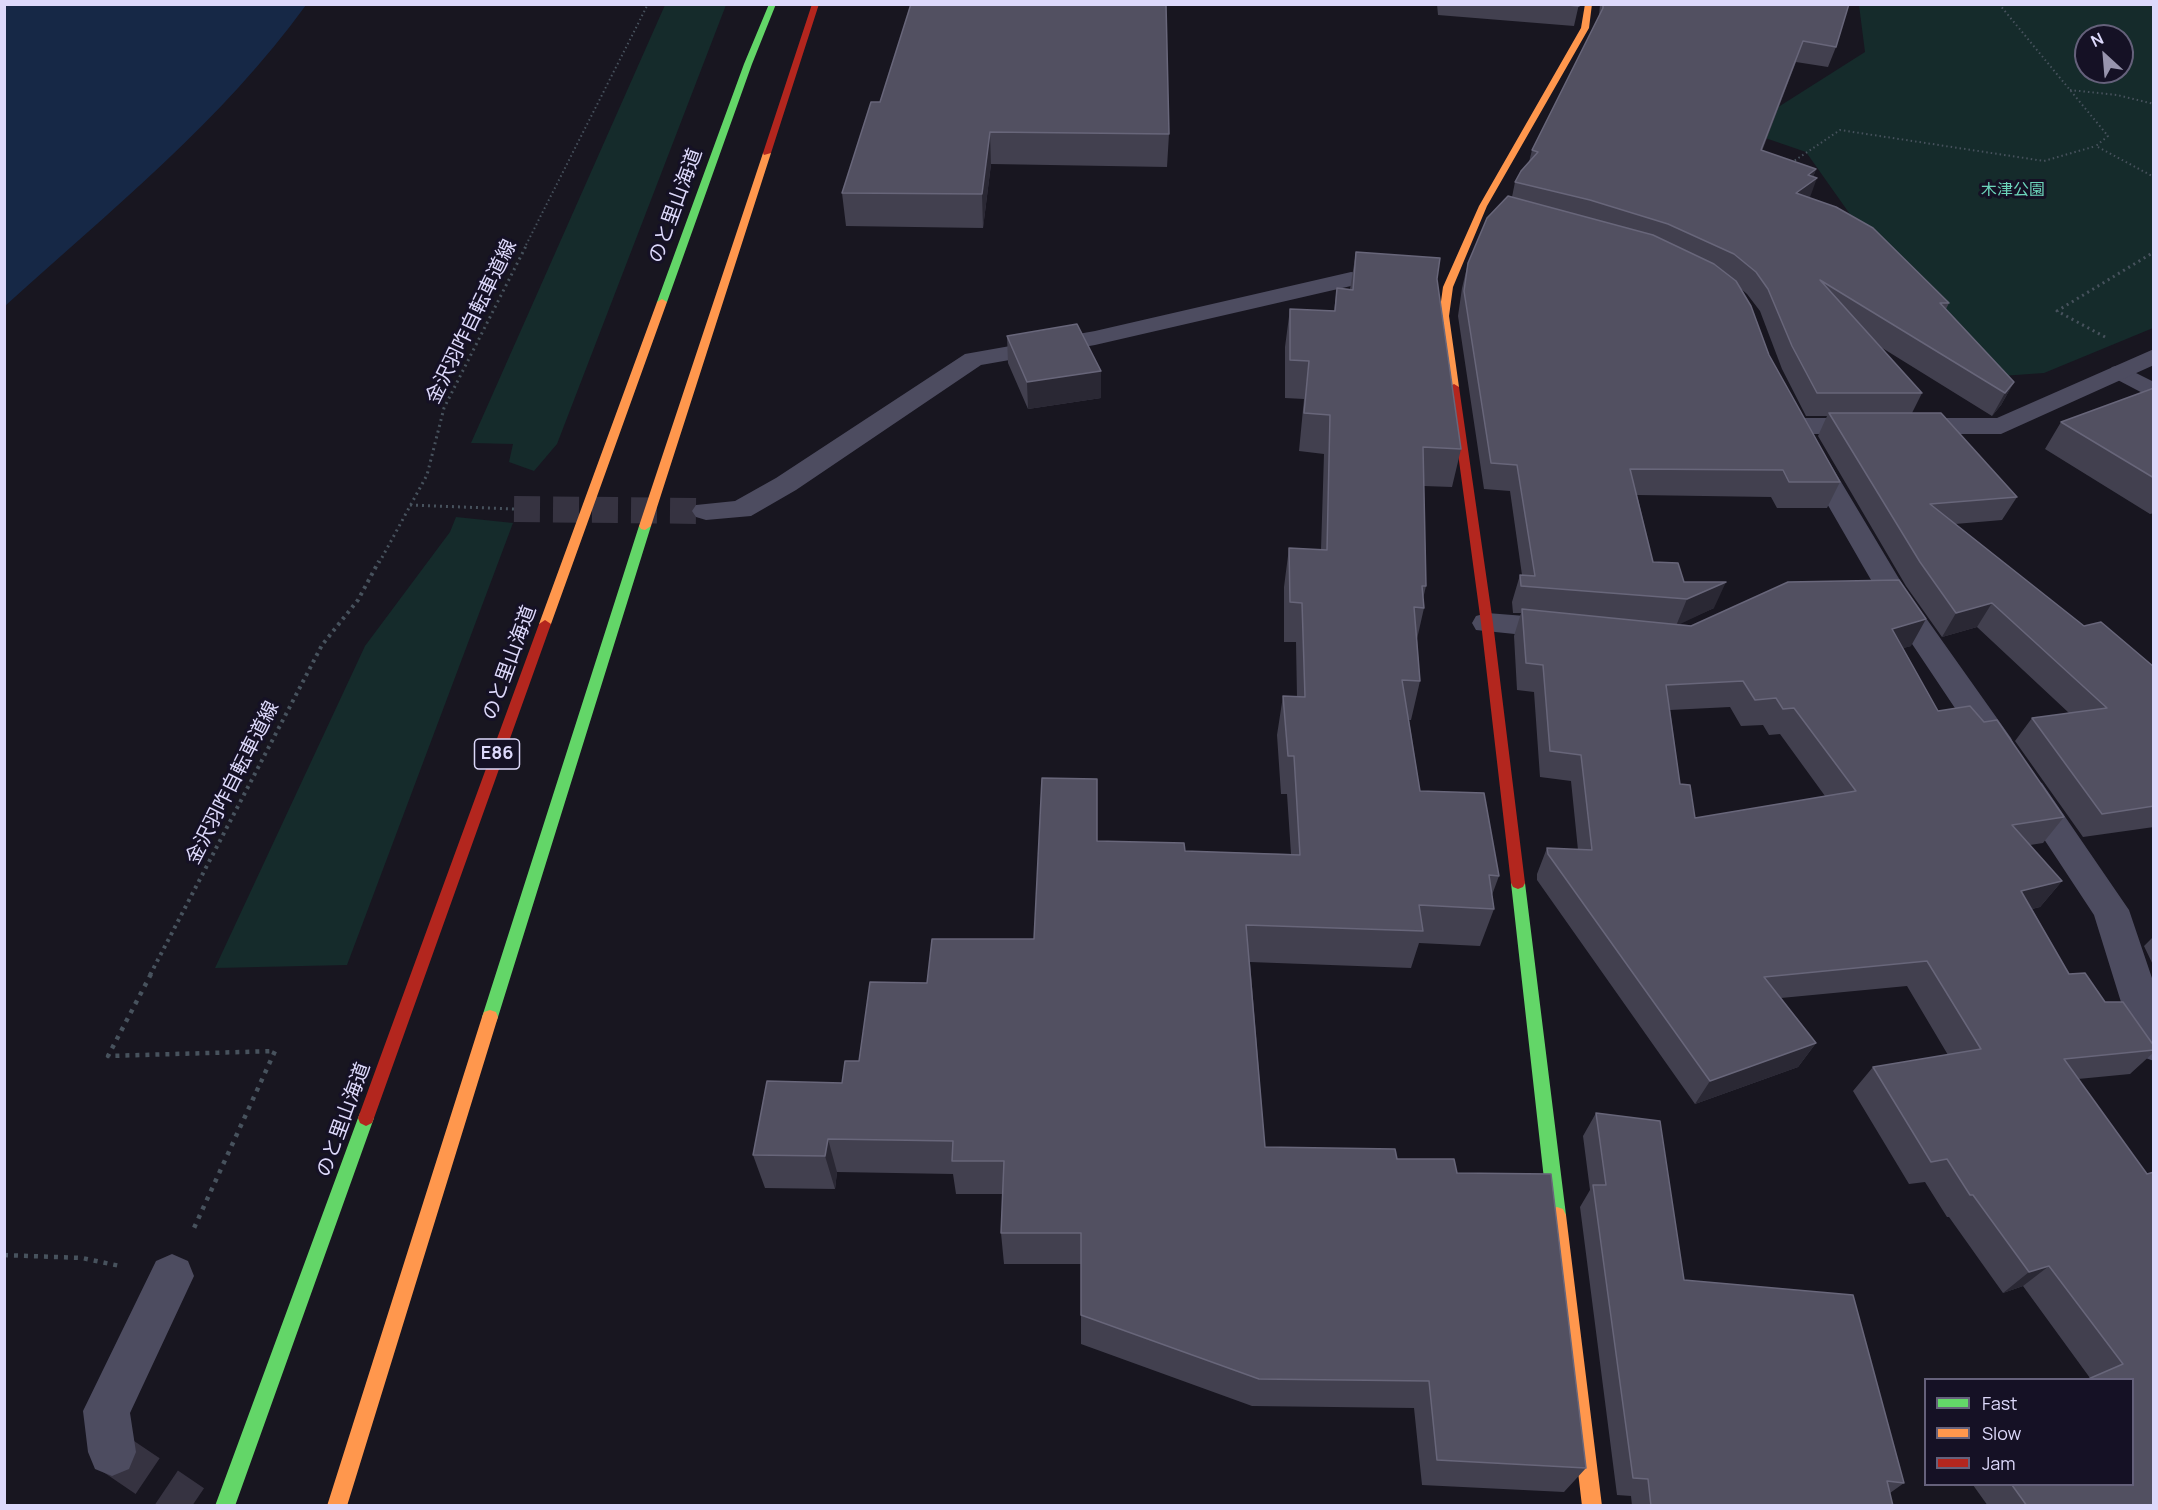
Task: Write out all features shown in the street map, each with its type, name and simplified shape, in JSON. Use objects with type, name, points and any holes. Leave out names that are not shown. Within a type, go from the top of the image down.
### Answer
[{"type":"main road","name":"のと里山海道","points":[[225,1506],[744,75],[773,4]]},
{"type":"main road","points":[[337,1506],[626,585],[816,4]]},
{"type":"main road","points":[[1588,4],[1585,28],[1495,209],[1430,285],[1444,316],[1487,622],[1592,1506]]},
{"type":"street","points":[[706,511],[741,510],[777,489],[974,359],[1095,338],[1351,279],[1430,285]]},
{"type":"street","points":[[1796,426],[2001,426],[2150,358]]},
{"type":"street","points":[[1782,399],[1892,592],[2111,910],[2154,1044]]},
{"type":"street","points":[[1859,593],[1892,592]]},
{"type":"street","points":[[1487,622],[1589,631]]},
{"type":"street","points":[[112,1452],[106,1412],[172,1276]]},
{"type":"lane","points":[[2120,372],[2154,392]]},
{"type":"path","name":"金沢羽咋自転車道線","points":[[172,1276],[275,1051],[108,1056],[322,645],[358,600],[427,475],[444,408],[648,4]]},
{"type":"path","points":[[1782,169],[1840,130],[2044,161],[2096,146],[2108,136],[1999,4]]},
{"type":"path","points":[[2070,90],[2117,95],[2154,104]]},
{"type":"path","points":[[2096,146],[2154,177]]},
{"type":"path","points":[[2150,358],[2057,312],[2154,252]]},
{"type":"path","points":[[410,505],[513,509]]},
{"type":"path","points":[[4,1255],[82,1258],[172,1276]]},
{"type":"green space","points":[[665,5],[726,5],[557,444],[534,471],[509,462],[513,444],[471,443]]},
{"type":"green space","name":"木津公園","points":[[1859,5],[2153,5],[2153,328],[2044,373],[1987,377],[1859,227],[1806,152],[1742,130],[1865,52]]},
{"type":"green space","points":[[456,517],[513,523],[347,965],[215,968],[365,646],[450,532]]},
{"type":"water","points":[[5,4],[306,5],[274,47],[202,126],[5,306]]},
{"type":"building","points":[[911,4],[1166,4],[1169,134],[990,132],[982,194],[842,193],[871,102],[880,102]]},
{"type":"building","points":[[1555,4],[1579,4],[1579,6]]},
{"type":"building","points":[[1603,4],[1849,4],[1836,47],[1803,41],[1761,150],[1816,169],[1808,175],[1817,178],[1796,193],[1836,207],[1873,228],[1949,303],[1940,303],[2014,382],[2005,393],[1820,280],[1922,393],[1817,393],[1792,346],[1768,289],[1756,272],[1734,254],[1668,224],[1590,200],[1515,182],[1521,171],[1538,152],[1532,150]]},
{"type":"building","points":[[1508,196],[1653,235],[1714,264],[1736,281],[1751,306],[1769,355],[1840,482],[1789,482],[1783,470],[1630,469],[1653,562],[1678,563],[1684,582],[1726,582],[1687,599],[1521,586],[1520,575],[1535,576],[1517,465],[1491,463],[1464,291],[1468,263],[1487,218]]},
{"type":"building","points":[[1356,252],[1440,258],[1437,279],[1461,449],[1423,447],[1426,586],[1422,586],[1424,608],[1414,607],[1420,681],[1402,680],[1420,791],[1484,793],[1499,876],[1489,875],[1494,909],[1419,905],[1423,931],[1246,925],[1265,1147],[1395,1149],[1397,1159],[1454,1159],[1457,1173],[1551,1174],[1586,1468],[1437,1460],[1429,1381],[1259,1379],[1081,1315],[1081,1233],[1001,1233],[1004,1161],[952,1161],[953,1141],[828,1139],[825,1156],[753,1155],[767,1081],[842,1083],[845,1061],[859,1061],[870,982],[927,983],[932,939],[1034,939],[1042,778],[1097,779],[1097,841],[1184,843],[1185,851],[1300,855],[1294,756],[1288,756],[1283,696],[1305,697],[1302,603],[1290,602],[1289,548],[1327,550],[1330,415],[1304,413],[1309,361],[1290,360],[1290,309],[1335,311],[1337,288],[1353,290]]},
{"type":"building","points":[[1077,324],[1101,371],[1027,382],[1007,336]]},
{"type":"building","points":[[2154,388],[2154,478],[2061,422]]},
{"type":"building","points":[[1829,413],[1941,413],[2017,497],[1930,504],[2084,626],[2101,622],[2154,667],[2154,806],[2102,814],[2032,718],[2107,708],[1992,603],[1956,613],[1920,562]]},
{"type":"building","points":[[1899,580],[1926,619],[1892,629],[1938,711],[1970,706],[1984,722],[1997,720],[2064,817],[2012,825],[2062,881],[2021,891],[2069,974],[2085,973],[2105,1002],[2123,1002],[2154,1046],[2154,1050],[2064,1059],[2147,1174],[2154,1172],[2154,1506],[2027,1506],[2013,1486],[2134,1486],[2134,1378],[2091,1378],[2123,1364],[2049,1266],[2029,1272],[1973,1195],[1970,1195],[1947,1159],[1931,1162],[1873,1067],[1981,1049],[1927,961],[1764,977],[1816,1043],[1710,1081],[1548,854],[1547,848],[1592,850],[1581,755],[1550,751],[1543,665],[1526,663],[1522,609],[1691,626],[1788,582]],"holes":[[[1743,681],[1755,700],[1776,698],[1783,709],[1794,708],[1856,791],[1695,818],[1690,785],[1680,784],[1666,685]]]},
{"type":"building","points":[[1596,1113],[1660,1121],[1684,1280],[1853,1295],[1904,1483],[1887,1481],[1893,1506],[1651,1506],[1648,1479],[1633,1478],[1593,1185],[1606,1185]]},
{"type":"tunnel","points":[[514,509],[706,511]]},
{"type":"tunnel","points":[[112,1452],[192,1506]]},
{"type":"traffic: fast","points":[[662,302],[748,64],[773,4]]},
{"type":"traffic: fast","points":[[490,1017],[645,526]]},
{"type":"traffic: fast","points":[[1518,883],[1557,1215]]},
{"type":"traffic: fast","points":[[225,1506],[366,1118]]},
{"type":"traffic: slow","points":[[1454,387],[1444,316],[1448,287],[1483,206],[1585,28],[1589,4]]},
{"type":"traffic: slow","points":[[645,526],[767,153]]},
{"type":"traffic: slow","points":[[545,624],[662,302]]},
{"type":"traffic: slow","points":[[337,1506],[490,1017]]},
{"type":"traffic: slow","points":[[1557,1215],[1592,1506]]},
{"type":"traffic: jam","points":[[767,153],[816,4]]},
{"type":"traffic: jam","points":[[1454,387],[1487,623],[1518,883]]},
{"type":"traffic: jam","points":[[366,1118],[545,624]]}]
